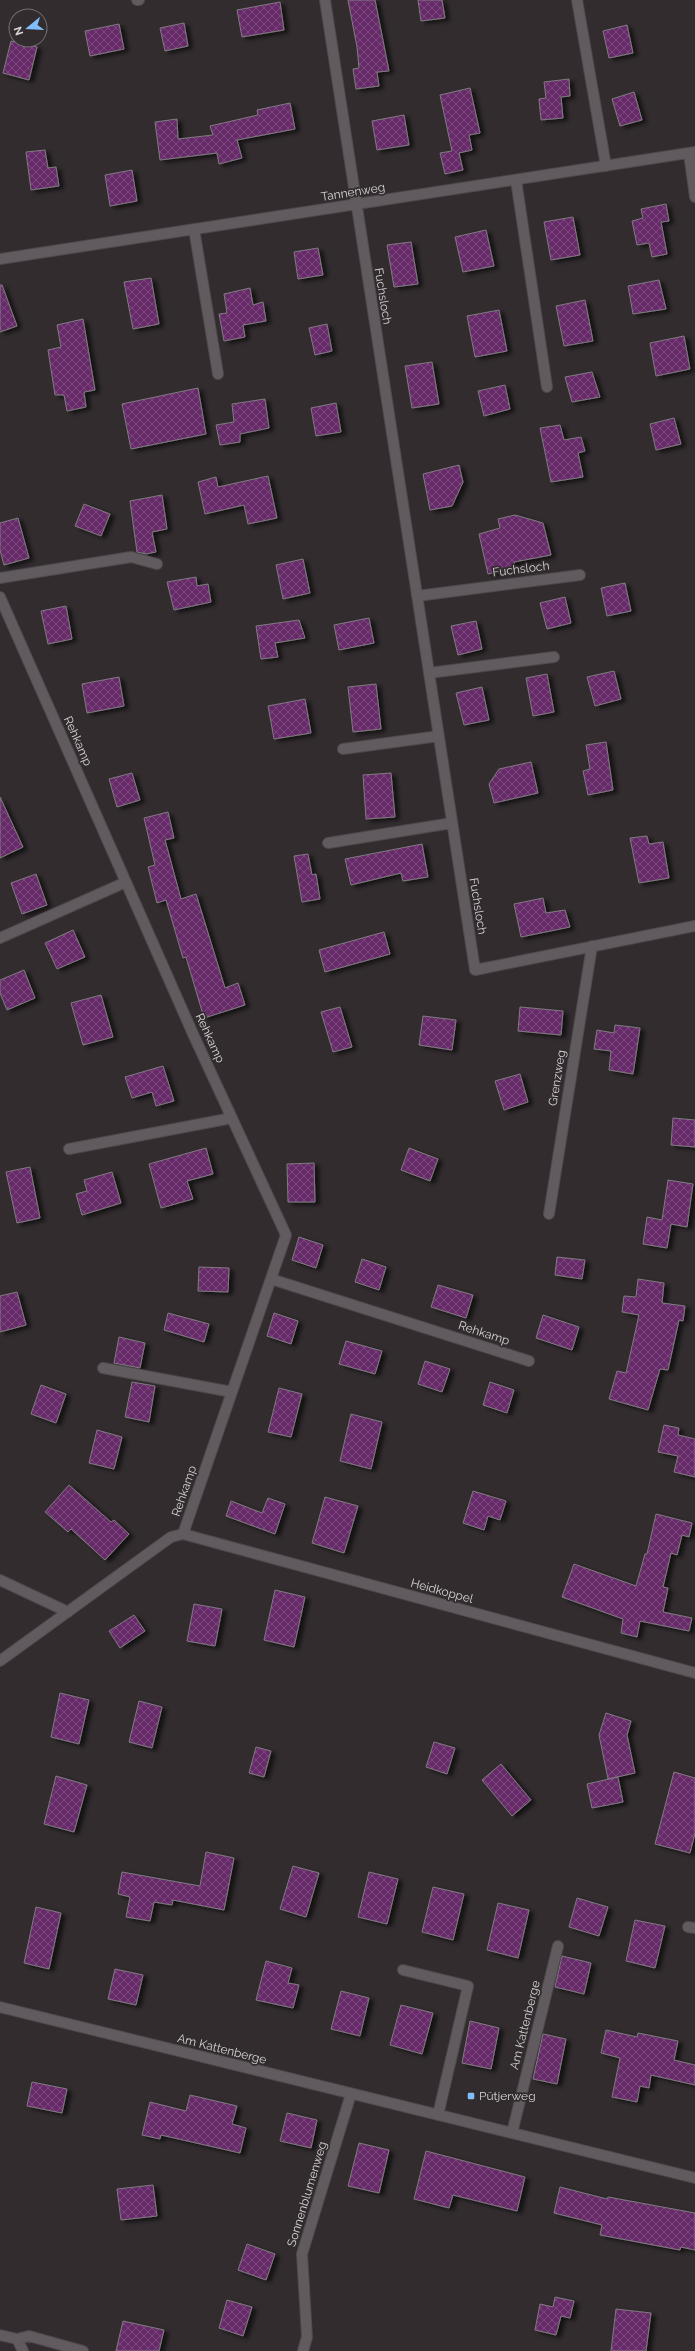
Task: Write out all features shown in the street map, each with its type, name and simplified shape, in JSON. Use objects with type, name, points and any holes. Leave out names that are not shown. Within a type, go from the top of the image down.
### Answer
[{"type":"street","name":"Fuchsloch","points":[[325,0],[475,970],[592,946]]},
{"type":"street","points":[[576,0],[606,166]]},
{"type":"street","name":"Tannenweg","points":[[0,259],[692,152],[695,197]]},
{"type":"street","points":[[516,180],[547,387]]},
{"type":"street","points":[[194,229],[218,374]]},
{"type":"street","points":[[0,578],[131,557],[157,564]]},
{"type":"street","name":"Fuchsloch","points":[[417,596],[580,575]]},
{"type":"street","name":"Rehkamp","points":[[0,597],[3,611],[286,1234],[183,1534],[171,1537],[0,1661]]},
{"type":"street","points":[[429,673],[554,657]]},
{"type":"street","points":[[343,749],[439,736]]},
{"type":"street","points":[[328,843],[452,823]]},
{"type":"street","points":[[0,938],[126,882]]},
{"type":"street","points":[[592,946],[695,926]]},
{"type":"street","name":"Grenzweg","points":[[549,1214],[592,946]]},
{"type":"street","points":[[69,1149],[232,1118]]},
{"type":"street","name":"Rehkamp","points":[[271,1279],[529,1361]]},
{"type":"street","points":[[103,1368],[232,1392]]},
{"type":"street","name":"Heidkoppel","points":[[183,1534],[695,1673]]},
{"type":"street","points":[[0,1580],[68,1612]]},
{"type":"street","name":"Am Kattenberge","points":[[512,2133],[558,1946]]},
{"type":"street","points":[[403,1970],[468,1986],[438,2115]]},
{"type":"street","name":"Am Kattenberge","points":[[0,2007],[695,2178]]},
{"type":"street","name":"Sonnenblumenweg","points":[[303,2351],[306,2337],[302,2254],[351,2094]]},
{"type":"street","points":[[0,2335],[17,2339],[28,2336],[83,2351]]},
{"type":"street","points":[[17,2339],[23,2351]]},
{"type":"building","points":[[348,0],[375,0],[389,71],[377,72],[379,86],[356,89],[353,69],[359,68],[357,47]]},
{"type":"building","points":[[418,0],[442,0],[445,18],[421,21]]},
{"type":"building","points":[[280,2],[284,30],[242,37],[237,10]]},
{"type":"building","points":[[184,23],[188,46],[165,51],[160,28]]},
{"type":"building","points":[[119,24],[124,49],[90,56],[85,31]]},
{"type":"building","points":[[627,25],[633,53],[609,58],[603,31]]},
{"type":"building","points":[[9,48],[37,48],[29,80],[3,73]]},
{"type":"building","points":[[569,79],[570,96],[561,97],[563,118],[541,120],[539,99],[546,98],[544,82]]},
{"type":"building","points":[[470,88],[480,133],[469,135],[472,150],[459,153],[463,170],[445,174],[440,153],[452,151],[440,95]]},
{"type":"building","points":[[634,92],[642,120],[620,126],[612,99]]},
{"type":"building","points":[[290,103],[295,129],[237,140],[242,158],[219,164],[217,153],[160,160],[155,122],[177,119],[178,139],[213,135],[210,126],[258,115],[257,110]]},
{"type":"building","points":[[404,115],[409,145],[377,150],[372,121]]},
{"type":"building","points":[[45,150],[48,168],[56,167],[59,186],[31,190],[26,152]]},
{"type":"building","points":[[132,170],[137,201],[110,206],[105,175]]},
{"type":"building","points":[[666,204],[669,221],[661,222],[667,254],[652,257],[649,243],[637,245],[632,221],[643,218],[641,209]]},
{"type":"building","points":[[573,217],[580,255],[551,260],[544,222]]},
{"type":"building","points":[[486,230],[494,266],[463,272],[455,237]]},
{"type":"building","points":[[411,242],[418,284],[394,287],[387,245]]},
{"type":"building","points":[[318,248],[323,275],[298,279],[294,252]]},
{"type":"building","points":[[151,278],[159,324],[133,329],[124,282]]},
{"type":"building","points":[[659,280],[666,309],[633,314],[628,286]]},
{"type":"building","points":[[0,285],[2,285],[17,326],[0,332]]},
{"type":"building","points":[[250,288],[253,305],[263,302],[266,321],[243,325],[245,337],[224,341],[219,314],[227,313],[224,294]]},
{"type":"building","points":[[585,300],[593,341],[564,346],[556,306]]},
{"type":"building","points":[[499,310],[507,351],[475,357],[467,316]]},
{"type":"building","points":[[83,319],[95,390],[84,392],[86,407],[67,411],[64,395],[55,395],[48,350],[61,347],[57,325]]},
{"type":"building","points":[[327,324],[332,351],[315,355],[309,328]]},
{"type":"building","points":[[684,336],[690,369],[656,376],[650,343]]},
{"type":"building","points":[[432,362],[439,404],[412,408],[405,366]]},
{"type":"building","points":[[592,372],[600,397],[572,402],[565,377]]},
{"type":"building","points":[[505,385],[510,409],[484,416],[478,391]]},
{"type":"building","points":[[198,388],[206,434],[131,449],[122,404]]},
{"type":"building","points":[[265,399],[269,428],[240,434],[240,442],[220,445],[216,425],[234,422],[232,404]]},
{"type":"building","points":[[336,403],[341,432],[316,436],[311,408]]},
{"type":"building","points":[[674,418],[681,444],[656,450],[650,424]]},
{"type":"building","points":[[560,425],[564,440],[581,437],[585,451],[578,453],[583,477],[551,482],[540,428]]},
{"type":"building","points":[[459,465],[463,482],[452,506],[430,510],[423,474]]},
{"type":"building","points":[[268,476],[277,518],[248,524],[244,505],[205,514],[198,482],[216,477],[218,487]]},
{"type":"building","points":[[162,495],[167,529],[152,532],[156,552],[146,554],[137,552],[130,501]]},
{"type":"building","points":[[84,504],[110,514],[101,536],[75,526]]},
{"type":"building","points":[[515,515],[543,523],[551,555],[514,562],[515,568],[488,574],[479,534],[500,528],[498,519]]},
{"type":"building","points":[[18,518],[29,558],[4,565],[0,550],[0,523]]},
{"type":"building","points":[[303,559],[310,593],[283,599],[276,565]]},
{"type":"building","points":[[196,577],[197,586],[208,584],[211,602],[174,610],[167,582]]},
{"type":"building","points":[[625,583],[631,611],[607,616],[601,588]]},
{"type":"building","points":[[565,597],[571,623],[547,629],[540,603]]},
{"type":"building","points":[[66,606],[72,639],[48,644],[41,611]]},
{"type":"building","points":[[369,618],[374,643],[339,650],[334,625]]},
{"type":"building","points":[[299,620],[305,638],[275,643],[278,657],[261,659],[256,626]]},
{"type":"building","points":[[476,621],[482,649],[458,655],[451,626]]},
{"type":"building","points":[[614,671],[621,699],[595,706],[587,677]]},
{"type":"building","points":[[547,674],[554,712],[533,716],[526,678]]},
{"type":"building","points":[[119,677],[124,706],[87,713],[82,684]]},
{"type":"building","points":[[376,684],[381,729],[353,732],[348,687]]},
{"type":"building","points":[[482,687],[489,720],[464,725],[456,693]]},
{"type":"building","points":[[305,699],[311,733],[274,739],[268,706]]},
{"type":"building","points":[[606,742],[613,790],[588,795],[583,771],[590,769],[586,745]]},
{"type":"building","points":[[531,762],[538,793],[494,803],[489,784],[499,769]]},
{"type":"building","points":[[132,773],[140,800],[117,807],[109,779]]},
{"type":"building","points":[[391,773],[395,817],[366,819],[363,775]]},
{"type":"building","points":[[0,797],[23,847],[0,858]]},
{"type":"building","points":[[168,812],[174,838],[165,840],[181,899],[196,894],[225,988],[238,983],[245,1005],[204,1018],[186,957],[183,958],[166,900],[157,903],[148,867],[155,865],[144,818]]},
{"type":"building","points":[[647,836],[649,844],[663,842],[669,878],[639,883],[630,838]]},
{"type":"building","points":[[422,844],[428,877],[403,881],[401,873],[351,885],[345,859]]},
{"type":"building","points":[[308,854],[312,875],[316,874],[320,899],[302,902],[294,856]]},
{"type":"building","points":[[36,874],[47,905],[22,914],[11,883]]},
{"type":"building","points":[[543,898],[546,913],[565,910],[570,927],[521,937],[514,904]]},
{"type":"building","points":[[73,930],[85,957],[57,969],[45,943]]},
{"type":"building","points":[[384,932],[390,954],[325,972],[319,950]]},
{"type":"building","points":[[24,970],[35,998],[7,1010],[0,993],[0,980]]},
{"type":"building","points":[[101,995],[113,1037],[83,1045],[71,1003]]},
{"type":"building","points":[[340,1007],[352,1047],[333,1052],[321,1012]]},
{"type":"building","points":[[520,1007],[563,1011],[561,1035],[518,1031]]},
{"type":"building","points":[[423,1016],[456,1020],[452,1050],[419,1045]]},
{"type":"building","points":[[615,1025],[640,1028],[633,1074],[609,1070],[611,1051],[594,1049],[597,1030],[614,1033]]},
{"type":"building","points":[[163,1066],[174,1101],[156,1106],[152,1092],[132,1098],[125,1077]]},
{"type":"building","points":[[520,1074],[528,1102],[504,1110],[495,1081]]},
{"type":"building","points":[[673,1118],[695,1120],[695,1147],[671,1145]]},
{"type":"building","points":[[206,1148],[213,1174],[187,1181],[193,1199],[161,1208],[149,1164]]},
{"type":"building","points":[[409,1148],[438,1159],[430,1181],[401,1170]]},
{"type":"building","points":[[314,1163],[315,1202],[288,1202],[287,1164]]},
{"type":"building","points":[[30,1167],[40,1218],[17,1223],[6,1172]]},
{"type":"building","points":[[112,1172],[121,1203],[82,1215],[76,1194],[87,1191],[84,1180]]},
{"type":"building","points":[[668,1180],[693,1184],[687,1227],[671,1224],[667,1248],[643,1244],[647,1217],[662,1220]]},
{"type":"building","points":[[299,1237],[323,1245],[316,1268],[292,1260]]},
{"type":"building","points":[[557,1257],[585,1260],[582,1279],[555,1275]]},
{"type":"building","points":[[362,1259],[386,1267],[379,1290],[355,1282]]},
{"type":"building","points":[[199,1267],[229,1268],[228,1292],[198,1291]]},
{"type":"building","points":[[638,1279],[664,1283],[662,1303],[685,1306],[683,1321],[679,1320],[668,1370],[660,1369],[648,1410],[609,1399],[617,1371],[626,1373],[639,1315],[622,1312],[624,1296],[636,1297]]},
{"type":"building","points":[[438,1285],[473,1295],[466,1318],[431,1307]]},
{"type":"building","points":[[17,1292],[26,1325],[0,1332],[0,1296]]},
{"type":"building","points":[[168,1313],[209,1324],[204,1342],[164,1330]]},
{"type":"building","points":[[274,1313],[298,1321],[291,1344],[267,1336]]},
{"type":"building","points":[[543,1315],[579,1327],[572,1350],[536,1338]]},
{"type":"building","points":[[119,1337],[145,1343],[140,1368],[114,1363]]},
{"type":"building","points":[[346,1341],[382,1351],[375,1374],[339,1364]]},
{"type":"building","points":[[425,1361],[450,1369],[442,1392],[418,1384]]},
{"type":"building","points":[[132,1382],[155,1386],[149,1422],[125,1417]]},
{"type":"building","points":[[490,1382],[514,1390],[507,1413],[483,1405]]},
{"type":"building","points":[[41,1385],[66,1394],[56,1423],[31,1414]]},
{"type":"building","points":[[279,1388],[302,1394],[291,1437],[268,1432]]},
{"type":"building","points":[[351,1414],[382,1422],[371,1469],[340,1461]]},
{"type":"building","points":[[664,1425],[679,1428],[678,1435],[695,1439],[695,1477],[674,1472],[678,1456],[658,1452]]},
{"type":"building","points":[[97,1430],[122,1437],[114,1469],[89,1463]]},
{"type":"building","points":[[69,1485],[111,1522],[114,1520],[129,1534],[105,1560],[71,1529],[68,1532],[45,1512]]},
{"type":"building","points":[[473,1491],[506,1501],[500,1520],[488,1516],[484,1530],[463,1523]]},
{"type":"building","points":[[325,1497],[358,1506],[344,1553],[312,1543]]},
{"type":"building","points":[[268,1498],[285,1504],[275,1534],[226,1516],[231,1501],[262,1513]]},
{"type":"building","points":[[656,1514],[692,1523],[689,1537],[682,1535],[677,1555],[671,1553],[663,1587],[668,1588],[663,1612],[692,1618],[689,1631],[640,1621],[637,1637],[621,1633],[623,1619],[562,1597],[574,1564],[636,1586],[645,1554],[647,1554]]},
{"type":"building","points":[[275,1590],[305,1597],[294,1647],[264,1640]]},
{"type":"building","points":[[194,1604],[222,1609],[215,1646],[187,1641]]},
{"type":"building","points":[[134,1615],[145,1631],[120,1648],[109,1631]]},
{"type":"building","points":[[60,1693],[89,1700],[79,1744],[51,1737]]},
{"type":"building","points":[[139,1701],[162,1707],[152,1748],[129,1742]]},
{"type":"building","points":[[606,1713],[631,1721],[627,1735],[635,1773],[608,1779],[599,1735]]},
{"type":"building","points":[[434,1742],[455,1748],[447,1774],[426,1767]]},
{"type":"building","points":[[256,1747],[271,1751],[264,1777],[249,1773]]},
{"type":"building","points":[[501,1764],[531,1800],[512,1816],[482,1780]]},
{"type":"building","points":[[674,1772],[695,1778],[695,1833],[690,1853],[655,1844]]},
{"type":"building","points":[[56,1776],[87,1785],[74,1832],[44,1824]]},
{"type":"building","points":[[618,1777],[623,1802],[592,1808],[587,1784]]},
{"type":"building","points":[[206,1852],[234,1858],[224,1910],[173,1900],[172,1905],[154,1902],[150,1921],[126,1917],[130,1897],[118,1894],[122,1872],[200,1886]]},
{"type":"building","points":[[293,1866],[319,1873],[306,1917],[280,1909]]},
{"type":"building","points":[[369,1872],[398,1879],[387,1924],[358,1917]]},
{"type":"building","points":[[433,1887],[464,1894],[453,1940],[422,1932]]},
{"type":"building","points":[[577,1898],[608,1907],[599,1936],[569,1927]]},
{"type":"building","points":[[498,1903],[529,1910],[518,1958],[487,1950]]},
{"type":"building","points":[[36,1907],[61,1913],[49,1969],[24,1963]]},
{"type":"building","points":[[635,1920],[665,1926],[655,1968],[626,1961]]},
{"type":"building","points":[[562,1956],[591,1963],[584,1994],[555,1987]]},
{"type":"building","points":[[266,1961],[292,1968],[288,1983],[299,1985],[293,2008],[256,2000]]},
{"type":"building","points":[[115,1969],[143,1975],[136,2005],[108,1999]]},
{"type":"building","points":[[341,1991],[369,1998],[360,2036],[331,2029]]},
{"type":"building","points":[[401,2005],[433,2013],[422,2054],[390,2045]]},
{"type":"building","points":[[470,2021],[499,2028],[491,2069],[462,2063]]},
{"type":"building","points":[[606,2030],[637,2037],[638,2033],[678,2041],[674,2060],[695,2065],[695,2085],[651,2075],[649,2088],[640,2086],[637,2102],[612,2097],[620,2058],[601,2053]]},
{"type":"building","points":[[543,2034],[566,2039],[557,2084],[533,2079]]},
{"type":"building","points":[[32,2082],[67,2089],[62,2113],[27,2106]]},
{"type":"building","points":[[190,2095],[237,2106],[232,2124],[246,2128],[240,2153],[161,2135],[160,2139],[142,2135],[150,2102],[186,2111]]},
{"type":"building","points":[[287,2113],[317,2120],[311,2148],[280,2141]]},
{"type":"building","points":[[359,2143],[389,2150],[379,2193],[348,2186]]},
{"type":"building","points":[[426,2151],[525,2177],[517,2211],[453,2195],[449,2208],[414,2199]]},
{"type":"building","points":[[153,2185],[157,2216],[121,2220],[117,2189]]},
{"type":"building","points":[[560,2187],[607,2199],[608,2197],[695,2213],[695,2250],[681,2247],[680,2250],[600,2235],[602,2225],[554,2213]]},
{"type":"building","points":[[247,2244],[275,2254],[266,2280],[238,2270]]},
{"type":"building","points":[[555,2297],[574,2301],[570,2318],[561,2316],[556,2335],[535,2330],[540,2304],[553,2307]]},
{"type":"building","points":[[227,2300],[252,2307],[243,2336],[219,2328]]},
{"type":"building","points":[[616,2309],[651,2313],[646,2351],[611,2351]]},
{"type":"building","points":[[123,2321],[164,2330],[159,2351],[116,2351]]},
{"type":"place","name":"Pütjerweg","points":[[471,2096]]}]
